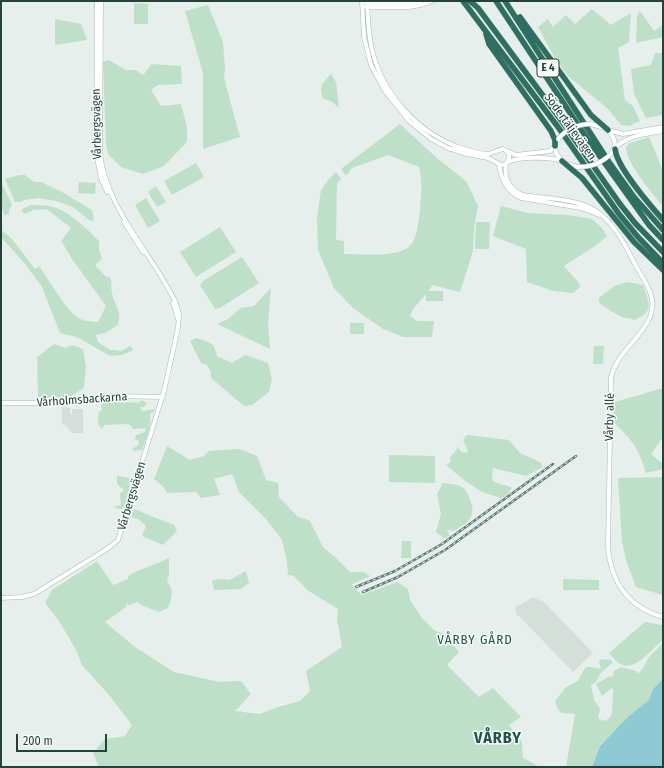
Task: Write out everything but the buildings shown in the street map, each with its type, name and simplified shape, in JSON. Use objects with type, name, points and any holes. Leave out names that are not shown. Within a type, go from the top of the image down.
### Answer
[{"type":"highway","name":"Södertäljevägen","points":[[462,1],[558,127],[618,214],[642,242],[663,263]]},
{"type":"highway","points":[[470,1],[478,8],[561,120],[620,204],[635,223],[663,252]]},
{"type":"highway","points":[[496,1],[586,137],[649,226],[663,240]]},
{"type":"highway","name":"Södertäljevägen","points":[[505,1],[609,162],[644,209],[663,230]]},
{"type":"highway","points":[[508,1],[591,115],[608,130]]},
{"type":"highway","points":[[485,30],[489,44],[550,131],[555,146]]},
{"type":"highway","points":[[615,148],[618,161],[663,220]]},
{"type":"highway","points":[[562,161],[582,178],[634,242],[663,270]]},
{"type":"street","name":"Vårbergsvägen","points":[[97,1],[96,153],[99,169],[104,186],[114,205],[171,298],[179,321]]},
{"type":"street","name":"Vårbergsvägen","points":[[1,598],[22,597],[34,594],[116,543],[121,535],[163,397],[179,321],[178,308],[173,297],[116,204],[107,185],[102,169],[100,153],[101,1]]},
{"type":"street","points":[[422,1],[407,4],[362,4],[364,37],[371,65],[385,91],[406,114],[431,133],[454,145],[470,151],[484,154],[503,149],[516,155],[550,151],[555,146],[558,139],[573,128],[582,124],[591,124],[623,134],[663,127]]},
{"type":"street","points":[[367,4],[376,7],[406,8],[422,5],[432,1]]},
{"type":"street","points":[[367,4],[368,26],[372,49],[379,70],[393,96],[418,129],[440,144],[458,152],[488,158],[498,163],[507,163],[515,159],[552,158],[578,167],[594,165],[605,160],[612,154],[619,143],[663,130]]},
{"type":"street","points":[[368,26],[370,15],[376,7]]},
{"type":"street","points":[[608,130],[614,137],[615,148]]},
{"type":"street","points":[[555,146],[556,153],[562,161]]},
{"type":"street","points":[[498,151],[495,156],[498,163]]},
{"type":"street","points":[[507,151],[510,157],[507,163]]},
{"type":"street","name":"Vårby allé","points":[[498,163],[502,178],[509,191],[514,195],[521,198],[581,208],[603,217]]},
{"type":"street","name":"Vårby allé","points":[[507,163],[505,174],[506,180],[517,192],[523,195],[584,205],[594,209],[603,217],[619,235],[650,293],[652,304],[648,320],[615,364],[611,378],[608,539],[610,565],[620,587],[633,602],[650,612],[663,617]]},
{"type":"street","name":"Vårholmsbackarna","points":[[1,404],[67,403],[118,396],[163,397]]},
{"type":"shaded area","points":[[62,407],[70,408],[70,415],[72,414],[72,409],[83,409],[83,433],[72,433],[65,425],[62,424]]},
{"type":"shaded area","points":[[533,597],[545,603],[593,653],[573,672],[516,613],[515,608]]},
{"type":"green space","points":[[134,3],[148,4],[148,24],[134,24]]},
{"type":"green space","points":[[208,5],[223,42],[225,67],[224,78],[240,137],[203,149],[203,73],[185,11]]},
{"type":"green space","points":[[592,9],[611,25],[631,13],[629,42],[618,48],[625,100],[633,106],[640,121],[629,126],[621,125],[608,109],[568,76],[556,60],[538,27],[548,19],[553,27],[566,15],[575,24]]},
{"type":"green space","points":[[639,12],[641,12],[654,31],[663,25],[663,37],[636,43],[637,17]]},
{"type":"green space","points":[[55,19],[81,24],[87,40],[55,45]]},
{"type":"green space","points":[[655,53],[662,53],[663,57],[663,115],[646,118],[634,94],[631,69],[651,65]]},
{"type":"green space","points":[[109,60],[126,70],[136,70],[143,75],[152,64],[181,66],[182,84],[158,85],[151,90],[161,106],[181,104],[187,127],[187,142],[164,166],[143,174],[121,167],[108,154],[106,143],[103,62]]},
{"type":"green space","points":[[331,74],[336,82],[339,108],[331,101],[323,99],[321,91],[322,85]]},
{"type":"green space","points":[[400,124],[438,159],[466,181],[478,206],[474,228],[473,251],[460,292],[433,285],[428,291],[443,291],[443,301],[426,301],[426,294],[414,308],[410,316],[417,321],[434,321],[432,337],[403,337],[383,329],[353,308],[334,288],[318,250],[317,219],[321,190],[336,172],[341,179],[337,183],[336,240],[344,241],[344,254],[388,254],[404,250],[412,243],[417,229],[420,210],[421,183],[419,167],[388,155],[352,168],[346,176],[341,169]]},
{"type":"green space","points":[[649,137],[663,171],[663,206],[640,178],[627,153],[626,147],[630,143]]},
{"type":"green space","points":[[196,163],[204,177],[172,195],[164,181]]},
{"type":"green space","points":[[25,175],[34,182],[41,182],[62,192],[92,210],[94,221],[89,220],[73,207],[56,201],[38,198],[15,202],[5,179]]},
{"type":"green space","points":[[1,182],[12,205],[9,209],[9,214],[4,215],[1,208]]},
{"type":"green space","points":[[79,182],[96,183],[95,194],[78,193]]},
{"type":"green space","points":[[156,186],[166,202],[157,207],[148,192]]},
{"type":"green space","points":[[146,198],[160,221],[148,228],[135,205]]},
{"type":"green space","points":[[30,205],[49,206],[63,211],[77,220],[99,241],[99,250],[102,259],[95,265],[105,276],[110,277],[113,298],[118,309],[119,320],[118,325],[105,333],[96,335],[98,342],[110,350],[121,351],[130,346],[134,350],[122,355],[110,356],[77,337],[60,333],[42,287],[26,265],[1,237],[1,232],[3,231],[11,238],[35,269],[39,266],[63,301],[77,317],[84,320],[98,322],[106,306],[72,259],[61,241],[71,228],[47,209],[33,210],[25,214],[21,210]]},
{"type":"green space","points":[[501,206],[528,213],[568,215],[592,219],[602,228],[607,236],[595,246],[564,266],[579,283],[580,287],[573,293],[553,291],[527,282],[526,249],[493,236]]},
{"type":"green space","points":[[476,222],[490,222],[489,249],[475,249]]},
{"type":"green space","points":[[220,227],[236,252],[196,277],[180,252]]},
{"type":"green space","points":[[242,257],[259,283],[220,308],[215,309],[200,285],[203,281]]},
{"type":"green space","points":[[628,282],[643,285],[647,296],[648,310],[642,316],[634,320],[618,315],[599,303],[599,298],[614,286]]},
{"type":"green space","points":[[271,288],[268,324],[270,349],[217,324],[228,319],[241,308],[254,306]]},
{"type":"green space","points":[[350,323],[364,323],[364,334],[350,334]]},
{"type":"green space","points":[[196,338],[211,343],[217,356],[232,363],[245,355],[268,363],[272,379],[269,392],[252,405],[244,406],[211,378],[211,372],[207,365],[201,363],[190,341]]},
{"type":"green space","points":[[54,344],[65,348],[72,345],[83,349],[86,367],[84,388],[68,398],[38,397],[37,357]]},
{"type":"green space","points":[[594,346],[604,346],[603,364],[593,364]]},
{"type":"green space","points":[[663,388],[663,437],[651,454],[663,464],[663,469],[646,473],[634,444],[613,422],[615,402]]},
{"type":"green space","points":[[117,400],[122,403],[138,403],[142,400],[147,403],[144,407],[140,407],[142,411],[155,409],[150,414],[147,437],[142,450],[133,451],[133,448],[138,446],[139,441],[135,439],[136,435],[145,432],[146,428],[133,429],[129,424],[104,425],[102,429],[98,424],[99,412],[102,410],[101,405],[103,401]]},
{"type":"green space","points":[[467,435],[509,440],[520,453],[540,462],[543,467],[526,476],[493,468],[492,480],[512,488],[507,495],[501,498],[482,492],[465,481],[446,465],[451,462],[450,457],[458,448],[462,452],[466,453],[468,451],[463,440]]},
{"type":"green space","points":[[167,446],[190,460],[204,456],[209,451],[239,449],[257,456],[266,480],[278,483],[279,497],[297,516],[310,521],[323,547],[350,572],[364,572],[370,576],[351,585],[362,595],[397,582],[408,589],[410,600],[422,618],[434,630],[444,633],[459,652],[447,665],[479,697],[493,688],[521,717],[509,725],[522,742],[523,758],[538,766],[545,767],[99,767],[93,753],[105,739],[125,736],[132,725],[109,695],[82,665],[76,650],[59,621],[45,603],[52,590],[97,561],[113,585],[128,579],[128,576],[138,571],[169,558],[169,575],[167,582],[171,588],[172,595],[168,608],[159,612],[137,602],[129,605],[127,603],[126,607],[105,622],[135,647],[174,672],[219,682],[241,681],[251,694],[235,711],[259,714],[300,701],[310,691],[306,671],[342,647],[337,619],[338,609],[307,590],[294,576],[288,575],[287,562],[282,540],[266,519],[239,492],[232,474],[214,479],[220,495],[201,498],[196,492],[167,493],[164,487],[154,479]]},
{"type":"green space","points":[[389,455],[435,456],[435,483],[389,482]]},
{"type":"green space","points":[[117,476],[130,478],[130,486],[125,506],[122,509],[115,508],[115,506],[121,505],[120,494],[124,490],[117,484]]},
{"type":"green space","points":[[663,477],[663,595],[636,587],[627,563],[622,542],[618,478]]},
{"type":"green space","points":[[443,483],[458,485],[463,488],[469,496],[472,506],[472,516],[470,519],[453,531],[447,530],[450,536],[444,538],[436,532],[441,514],[437,494]]},
{"type":"green space","points":[[134,509],[174,525],[177,531],[163,545],[142,536],[146,526],[138,519],[131,517]]},
{"type":"green space","points":[[402,541],[411,541],[411,558],[401,558]]},
{"type":"green space","points":[[246,571],[249,583],[241,589],[214,590],[212,581],[218,579],[229,580]]},
{"type":"green space","points":[[563,579],[599,580],[599,590],[563,590]]},
{"type":"green space","points":[[645,622],[662,625],[663,640],[637,663],[623,665],[616,661],[609,653]]},
{"type":"green space","points":[[663,643],[663,679],[653,689],[649,700],[600,745],[592,767],[566,767],[575,714],[562,713],[558,709],[555,701],[566,687],[578,681],[584,669],[591,667],[601,669],[599,662],[601,659],[611,660],[613,662],[601,673],[596,682],[591,685],[594,700],[600,709],[598,716],[599,719],[606,721],[611,716],[612,712],[613,690],[612,688],[602,696],[596,684],[608,677],[613,676],[614,671],[621,667],[636,671],[638,674],[649,657]]},
{"type":"water","points":[[663,679],[663,767],[592,767],[600,746],[627,718],[649,700],[653,689]]},
{"type":"railway","points":[[363,592],[398,577],[445,550],[576,456]]},
{"type":"railway","points":[[356,587],[395,571],[442,544],[553,464]]},
{"type":"district","name":"VÅRBY GÅRD","points":[[475,640]]},
{"type":"district","name":"VÅRBY","points":[[498,739]]}]
